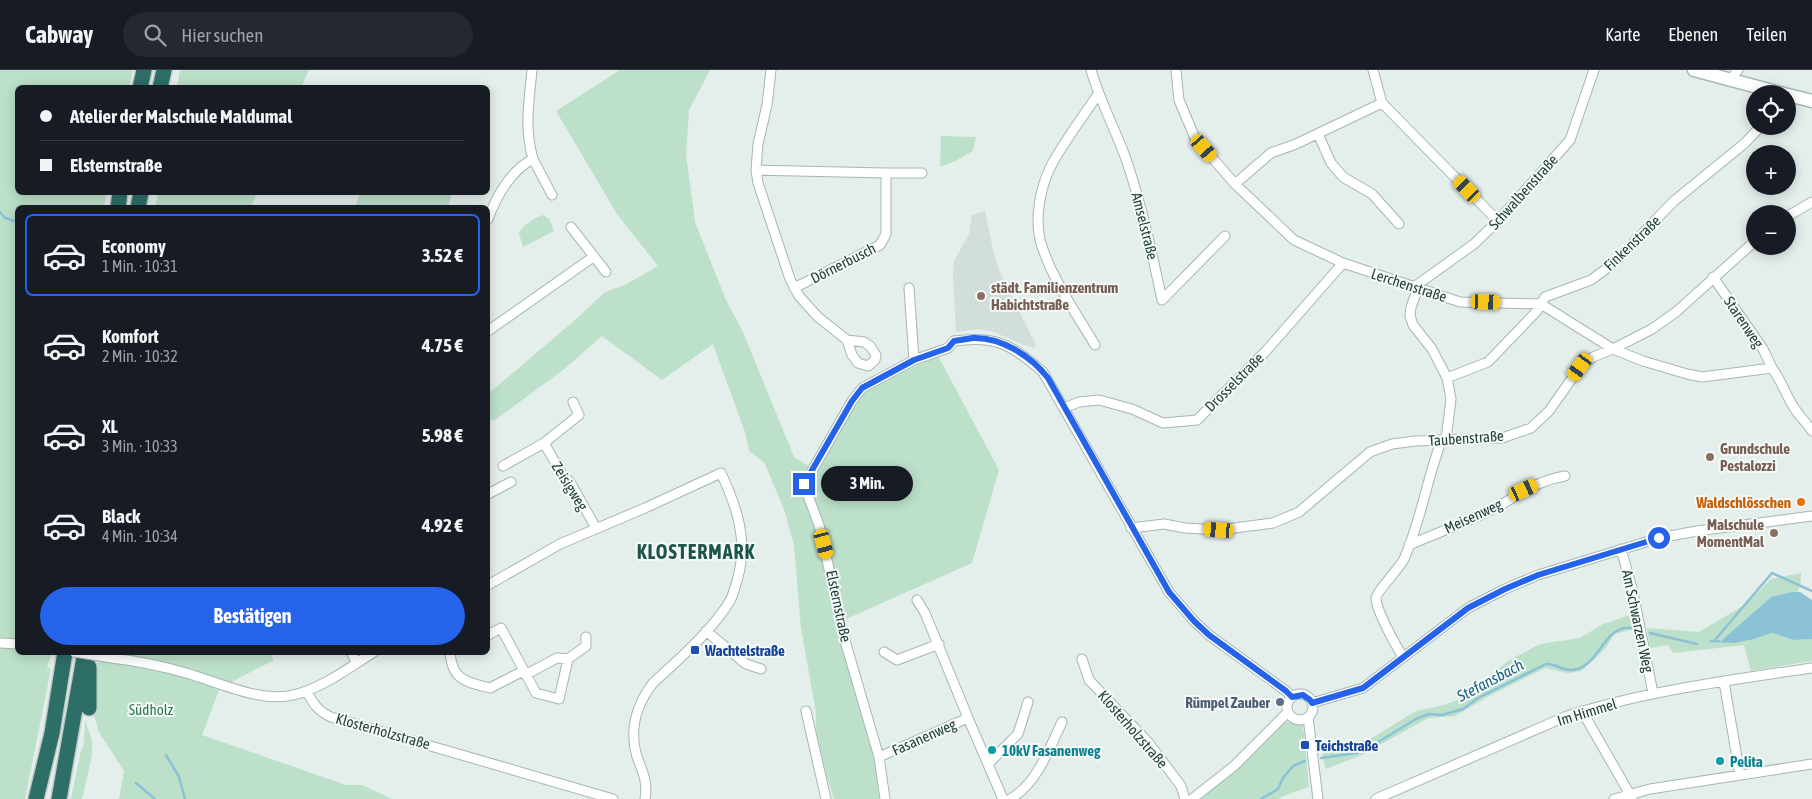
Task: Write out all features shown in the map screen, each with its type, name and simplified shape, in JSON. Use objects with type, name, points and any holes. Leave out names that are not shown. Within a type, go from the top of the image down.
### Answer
[{"type":"highway","points":[[141,85],[144,70]]},
{"type":"highway","points":[[161,85],[164,70]]},
{"type":"highway","points":[[36,799],[52,733],[64,655]]},
{"type":"highway","points":[[59,799],[85,655]]},
{"type":"highway","points":[[86,655],[90,686],[89,708]]},
{"type":"main road","points":[[1694,70],[1734,75],[1759,85]]},
{"type":"main road","points":[[1796,97],[1812,101]]},
{"type":"street","points":[[532,70],[526,128],[528,141],[533,159],[552,195]]},
{"type":"street","name":"Dörnerbusch","points":[[771,70],[767,105],[758,144],[756,170],[762,196],[794,288],[805,304],[818,317],[847,340]]},
{"type":"street","name":"Amselstraße","points":[[1091,70],[1098,94],[1125,158],[1144,218],[1162,300],[1225,236]]},
{"type":"street","name":"Lerchenstraße","points":[[1176,70],[1178,100],[1195,138],[1235,184],[1294,240],[1343,263],[1460,302],[1541,304]]},
{"type":"street","points":[[1373,70],[1382,103],[1498,221]]},
{"type":"street","name":"Schwalbenstraße","points":[[1416,287],[1474,244],[1498,221],[1570,140],[1594,70]]},
{"type":"street","points":[[1095,346],[1057,281],[1040,239],[1039,223],[1041,192],[1051,168],[1098,94]]},
{"type":"street","points":[[1235,184],[1271,153],[1318,134],[1382,103]]},
{"type":"street","points":[[1318,134],[1331,163],[1343,177],[1372,194],[1399,224]]},
{"type":"street","name":"Finkenstraße","points":[[1447,378],[1488,362],[1537,312],[1545,297],[1591,280],[1614,263],[1674,201],[1746,143],[1753,135]]},
{"type":"street","points":[[490,214],[494,203],[515,172],[533,159]]},
{"type":"street","points":[[756,170],[922,173]]},
{"type":"street","name":"Dörnerbusch","points":[[794,288],[880,245],[886,234],[886,173]]},
{"type":"street","points":[[1796,211],[1812,202]]},
{"type":"street","points":[[571,227],[593,258],[606,272]]},
{"type":"street","name":"Taubenstraße","points":[[1131,528],[1164,524],[1185,528],[1219,530],[1274,523],[1299,512],[1370,452],[1392,444],[1414,441],[1502,438],[1531,428],[1550,411],[1580,367],[1594,357],[1652,329],[1676,312],[1746,249]]},
{"type":"street","points":[[490,330],[593,258]]},
{"type":"street","name":"Drosselstraße","points":[[1064,408],[1079,402],[1099,400],[1132,410],[1163,423],[1197,420],[1266,351],[1343,263]]},
{"type":"street","name":"Starenweg","points":[[1714,278],[1763,349],[1772,368]]},
{"type":"street","points":[[1404,658],[1389,632],[1376,600],[1376,594],[1392,578],[1403,560],[1409,545],[1434,461],[1444,439],[1451,400],[1447,378],[1432,348],[1413,325],[1410,316],[1416,287]]},
{"type":"street","points":[[910,288],[914,360]]},
{"type":"street","points":[[1541,304],[1613,349],[1652,364],[1687,374],[1702,377],[1772,368],[1779,377],[1795,409],[1812,431]]},
{"type":"street","name":"Elsternstraße","points":[[878,753],[846,644],[819,525],[804,484],[852,401],[862,388],[914,360],[948,348],[954,341],[974,338],[998,342],[1020,352],[1043,372],[1169,592],[1194,621],[1292,697]]},
{"type":"street","points":[[503,466],[544,443],[579,415],[573,402]]},
{"type":"street","name":"Zeisigweg","points":[[544,443],[563,476],[570,482],[596,528]]},
{"type":"street","points":[[490,584],[546,551],[721,473],[740,519],[742,555],[740,569],[734,592],[727,604],[706,631],[653,683],[646,692],[636,714],[634,741],[646,784],[645,799]]},
{"type":"street","name":"Meisenweg","points":[[1409,545],[1494,508],[1524,490],[1548,479],[1565,476]]},
{"type":"street","points":[[490,493],[511,482]]},
{"type":"street","points":[[1312,703],[1363,688],[1468,608],[1538,575],[1659,538],[1697,531],[1812,516]]},
{"type":"street","name":"Am Schwarzen Weg","points":[[1621,549],[1633,592],[1653,693]]},
{"type":"street","name":"Fasanenweg","points":[[918,600],[926,613],[1003,799]]},
{"type":"street","points":[[490,633],[501,628],[536,693],[559,699],[568,659]]},
{"type":"street","points":[[706,631],[746,664],[761,669]]},
{"type":"street","points":[[451,655],[451,664],[458,677],[464,681],[490,688],[557,658],[568,659],[586,646],[586,637]]},
{"type":"street","points":[[0,643],[15,644]]},
{"type":"street","points":[[884,652],[897,660],[939,644]]},
{"type":"street","points":[[93,655],[155,665],[264,696],[291,696],[307,691],[369,655]]},
{"type":"street","points":[[353,655],[357,663]]},
{"type":"street","name":"Klosterholzstraße","points":[[1082,659],[1089,680],[1148,742],[1181,786],[1185,799]]},
{"type":"street","name":"Im Himmel","points":[[1376,799],[1582,711],[1653,693],[1812,668]]},
{"type":"street","points":[[1724,682],[1740,775]]},
{"type":"street","name":"Klosterholzstraße","points":[[307,691],[316,708],[331,717],[613,799]]},
{"type":"street","points":[[1303,695],[1312,703],[1311,713],[1304,720],[1295,719],[1288,712],[1288,703],[1292,697],[1303,695]]},
{"type":"street","points":[[988,764],[1018,734],[1028,702]]},
{"type":"street","points":[[806,711],[826,799]]},
{"type":"street","points":[[1582,711],[1631,796]]},
{"type":"street","points":[[1192,799],[1234,766],[1288,712]]},
{"type":"street","points":[[1308,717],[1318,799]]},
{"type":"street","name":"Fasanenweg","points":[[885,799],[878,753],[968,718]]},
{"type":"street","points":[[1010,799],[1018,795],[1038,771],[1062,722]]},
{"type":"street","points":[[1614,799],[1631,796],[1650,789],[1812,764]]},
{"type":"shaded area","points":[[985,211],[994,255],[1001,275],[1036,345],[1034,348],[994,332],[978,329],[956,332],[954,261],[969,234],[972,215]]},
{"type":"green space","points":[[0,70],[133,70],[129,85],[15,85],[15,195],[107,195],[104,205],[15,205],[15,640],[0,641]]},
{"type":"green space","points":[[180,70],[309,70],[302,85],[178,85]]},
{"type":"green space","points":[[620,70],[710,70],[689,110],[686,155],[695,222],[726,300],[743,332],[794,457],[817,471],[856,402],[872,386],[938,356],[999,470],[972,563],[846,619],[876,767],[879,799],[834,799],[821,757],[817,735],[816,713],[801,628],[794,545],[784,509],[764,462],[749,451],[745,432],[713,344],[662,380],[602,336],[563,370],[495,420],[490,419],[490,392],[573,322],[605,292],[625,285],[658,266],[617,214],[556,111]]},
{"type":"green space","points":[[941,136],[976,137],[973,151],[940,167]]},
{"type":"green space","points":[[157,195],[256,195],[252,205],[155,205]]},
{"type":"green space","points":[[359,195],[451,195],[449,205],[356,205]]},
{"type":"green space","points":[[543,215],[549,219],[554,231],[523,247],[519,233],[529,222]]},
{"type":"green space","points":[[1801,573],[1798,592],[1771,597],[1721,641],[1718,640],[1717,642],[1754,639],[1772,633],[1794,640],[1812,639],[1812,661],[1751,671],[1744,645],[1673,653],[1668,645],[1650,648],[1647,628],[1699,632],[1746,604],[1771,579]]},
{"type":"green space","points":[[1633,614],[1639,632],[1631,630],[1614,634],[1605,649],[1581,671],[1568,673],[1545,668],[1487,697],[1455,716],[1428,718],[1360,756],[1325,769],[1322,750],[1372,738],[1416,711],[1444,705],[1463,698],[1508,661],[1540,644],[1580,638],[1603,624]]},
{"type":"green space","points":[[0,645],[15,647],[15,655],[51,655],[47,667],[51,669],[25,799],[0,799]]},
{"type":"green space","name":"Südholz","points":[[99,655],[271,655],[274,660],[220,688],[202,735],[346,785],[362,785],[392,799],[119,799],[124,771],[99,732],[92,709]]},
{"type":"green space","points":[[85,720],[92,740],[92,756],[82,799],[71,799],[81,751],[84,745]]},
{"type":"green space","points":[[1283,721],[1302,725],[1309,787],[1279,799],[1201,799],[1250,757]]},
{"type":"water","points":[[1800,592],[1812,600],[1812,639],[1794,640],[1772,633],[1734,643],[1717,642],[1718,640],[1721,641],[1771,597]]},
{"type":"waterway","points":[[0,212],[5,218],[15,221]]},
{"type":"waterway","name":"Stefansbach","points":[[1714,641],[1772,573],[1812,591]]},
{"type":"waterway","name":"Stefansbach","points":[[1321,758],[1356,753],[1375,744],[1416,719],[1429,714],[1442,715],[1463,709],[1478,698],[1546,664],[1569,670],[1581,667],[1589,662],[1614,633],[1622,629],[1632,628]]},
{"type":"waterway","name":"Stefansbach","points":[[1650,633],[1697,644]]},
{"type":"waterway","name":"Stefansbach","points":[[1711,641],[1718,641]]},
{"type":"waterway","points":[[166,755],[179,777],[185,799]]},
{"type":"waterway","name":"Stefansbach","points":[[1261,799],[1278,789],[1283,778],[1293,766],[1305,761]]},
{"type":"waterway","points":[[136,783],[155,799]]},
{"type":"place","name":"städt. Familienzentrum Habichtstraße","points":[[981,296]]},
{"type":"place","name":"Grundschule Pestalozzi","points":[[1710,457]]},
{"type":"place","name":"Waldschlösschen","points":[[1801,502]]},
{"type":"place","name":"Malschule MomentMal","points":[[1774,533]]},
{"type":"place","name":"Wachtelstraße","points":[[695,650]]},
{"type":"place","name":"Rümpel Zauber","points":[[1280,702]]},
{"type":"place","name":"Teichstraße","points":[[1305,745]]},
{"type":"place","name":"10kV Fasanenweg","points":[[992,750]]},
{"type":"place","name":"Pelita","points":[[1720,761]]},
{"type":"district","name":"KLOSTERMARK","points":[[696,551]]},
{"type":"route","points":[[804,484],[852,401],[862,388],[906,363],[948,348],[954,341],[974,338],[998,342],[1020,352],[1048,378],[1131,528],[1169,592],[1194,621],[1209,635],[1292,697],[1298,694],[1307,696],[1312,703],[1363,688],[1468,608],[1505,589],[1538,575],[1659,538]]}]
